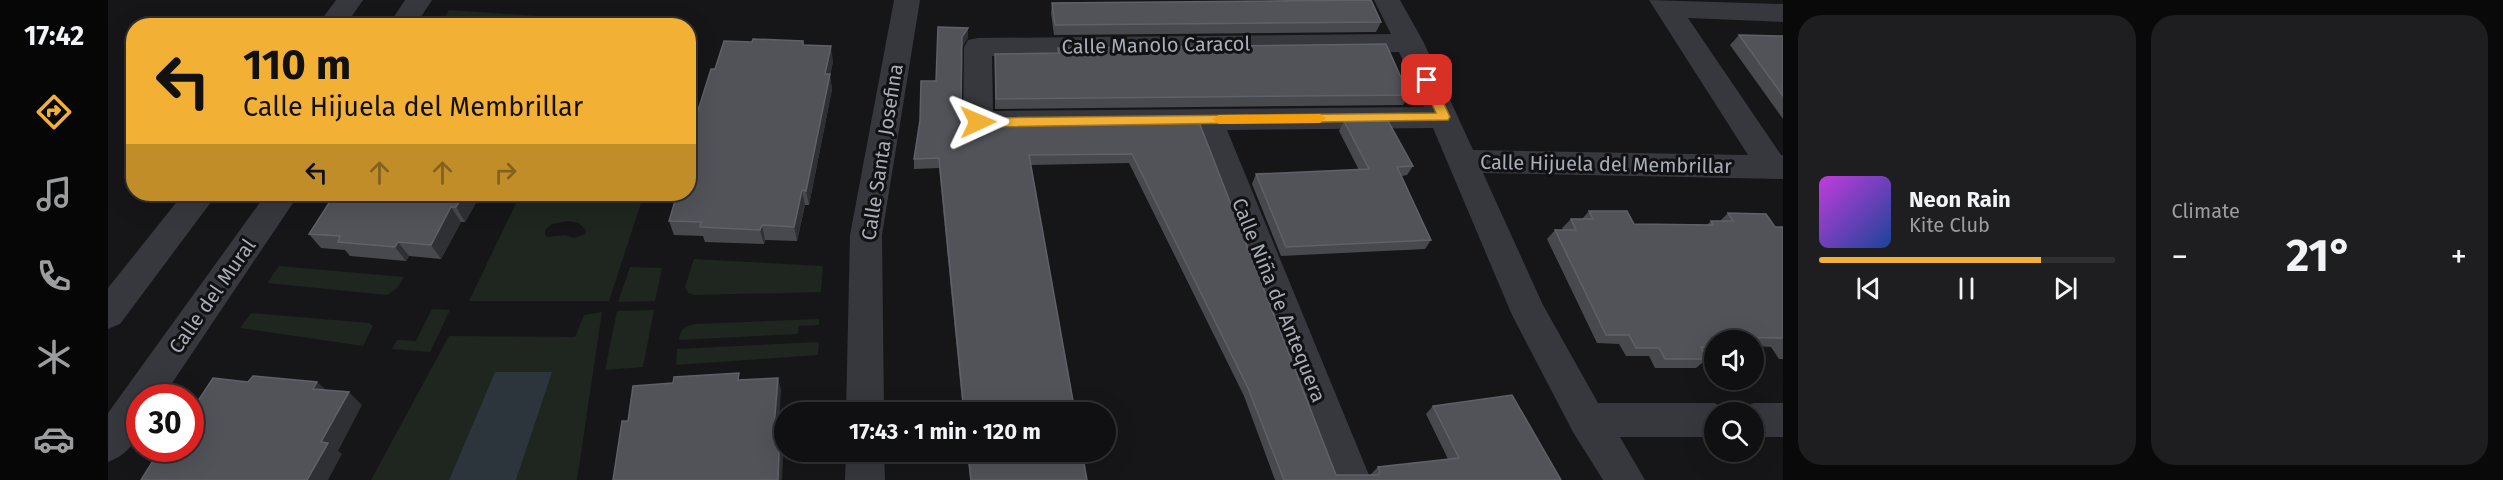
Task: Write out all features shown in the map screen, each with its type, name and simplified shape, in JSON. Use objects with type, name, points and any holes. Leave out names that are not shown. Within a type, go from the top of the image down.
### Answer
[{"type":"street","points":[[336,18],[350,0]]},
{"type":"street","points":[[407,18],[419,0]]},
{"type":"street","name":"Calle Santa Josefina","points":[[865,402],[866,235],[907,0]]},
{"type":"street","name":"Calle Hijuela del Membrillar","points":[[1387,0],[1410,43],[1462,161],[1778,167]]},
{"type":"street","points":[[1665,4],[1783,13]]},
{"type":"street","points":[[1665,4],[1778,167]]},
{"type":"street","name":"Calle Manolo Caracol","points":[[1208,119],[978,122],[978,47],[1410,43]]},
{"type":"street","points":[[1208,119],[1444,117]]},
{"type":"street","name":"Calle Niña de Antequera","points":[[1208,119],[1351,480]]},
{"type":"street","points":[[1462,161],[1519,292],[1586,420],[1625,480]]},
{"type":"street","points":[[108,314],[196,201]]},
{"type":"street","name":"Calle del Mural","points":[[150,384],[278,201]]},
{"type":"street","name":"Calle del Mural","points":[[108,444],[126,418]]},
{"type":"street","points":[[1586,420],[1704,420]]},
{"type":"street","points":[[1764,420],[1783,420]]},
{"type":"street","points":[[865,462],[865,480]]},
{"type":"shaded area","points":[[449,10],[566,18],[444,18]]},
{"type":"shaded area","points":[[517,201],[641,203],[609,301],[469,301]],"holes":[[[568,221],[579,223],[586,230],[585,234],[574,238],[565,235],[547,237],[545,234],[545,230],[552,224]]]},
{"type":"shaded area","points":[[694,259],[823,266],[821,292],[694,295],[688,293],[685,287]]},
{"type":"shaded area","points":[[279,266],[404,277],[397,288],[387,295],[267,283]]},
{"type":"shaded area","points":[[630,267],[662,268],[655,301],[618,302]]},
{"type":"shaded area","points":[[432,309],[450,310],[430,352],[392,349],[397,340],[416,341]]},
{"type":"shaded area","points":[[654,310],[643,367],[605,370],[617,311]]},
{"type":"shaded area","points":[[602,312],[577,480],[516,480],[551,372],[495,372],[449,480],[371,480],[449,336],[575,337],[584,315]]},
{"type":"shaded area","points":[[251,313],[369,323],[373,326],[363,346],[240,328]]},
{"type":"shaded area","points":[[819,319],[819,325],[799,326],[798,334],[679,340],[684,329],[695,324]]},
{"type":"shaded area","points":[[819,342],[818,355],[676,365],[677,349]]},
{"type":"shaded area","points":[[495,372],[552,372],[516,480],[449,480]]},
{"type":"building","points":[[1371,0],[1381,22],[1055,25],[1052,3]]},
{"type":"building","points":[[938,27],[968,28],[962,37],[961,112],[967,122],[978,125],[1199,122],[1336,475],[1378,475],[1380,472],[1378,467],[1459,458],[1433,406],[1512,395],[1561,480],[1284,480],[1248,388],[1132,154],[1029,155],[1073,402],[963,402],[939,158],[914,159],[920,120],[921,81],[936,81]]},
{"type":"building","points":[[1739,35],[1783,36],[1783,96]]},
{"type":"building","points":[[753,39],[803,41],[803,45],[831,46],[825,74],[830,74],[806,191],[802,190],[794,227],[762,225],[760,230],[700,227],[701,222],[669,221],[675,201],[696,201],[696,117],[711,69],[715,69],[724,41],[752,42]]},
{"type":"building","points":[[1386,44],[1409,95],[996,99],[995,54],[1059,53],[1058,48]]},
{"type":"building","points":[[1344,121],[1388,121],[1413,166],[1397,167],[1431,240],[1286,247],[1256,174],[1369,169]]},
{"type":"building","points":[[330,201],[460,201],[456,207],[451,207],[431,245],[398,242],[395,247],[338,242],[340,236],[309,234]]},
{"type":"building","points":[[1589,211],[1627,211],[1634,224],[1713,225],[1711,221],[1733,221],[1728,213],[1766,214],[1775,227],[1783,227],[1783,338],[1764,338],[1764,330],[1704,330],[1704,347],[1701,347],[1704,359],[1665,359],[1659,348],[1636,348],[1629,335],[1606,335],[1555,230],[1576,230],[1571,219],[1593,219]]},
{"type":"building","points":[[739,373],[738,380],[778,378],[776,402],[774,402],[774,462],[779,462],[778,480],[613,480],[622,421],[628,421],[633,386],[673,383],[674,377]]},
{"type":"building","points":[[253,376],[317,382],[313,389],[349,392],[321,442],[328,443],[307,480],[141,480],[152,462],[204,462],[204,392],[213,378],[248,382]]},
{"type":"building","points":[[969,462],[1084,462],[1087,480],[971,480]]},
{"type":"slow traffic","points":[[1219,119],[1320,118]]},
{"type":"route","points":[[978,122],[1444,117],[1427,80]]}]
